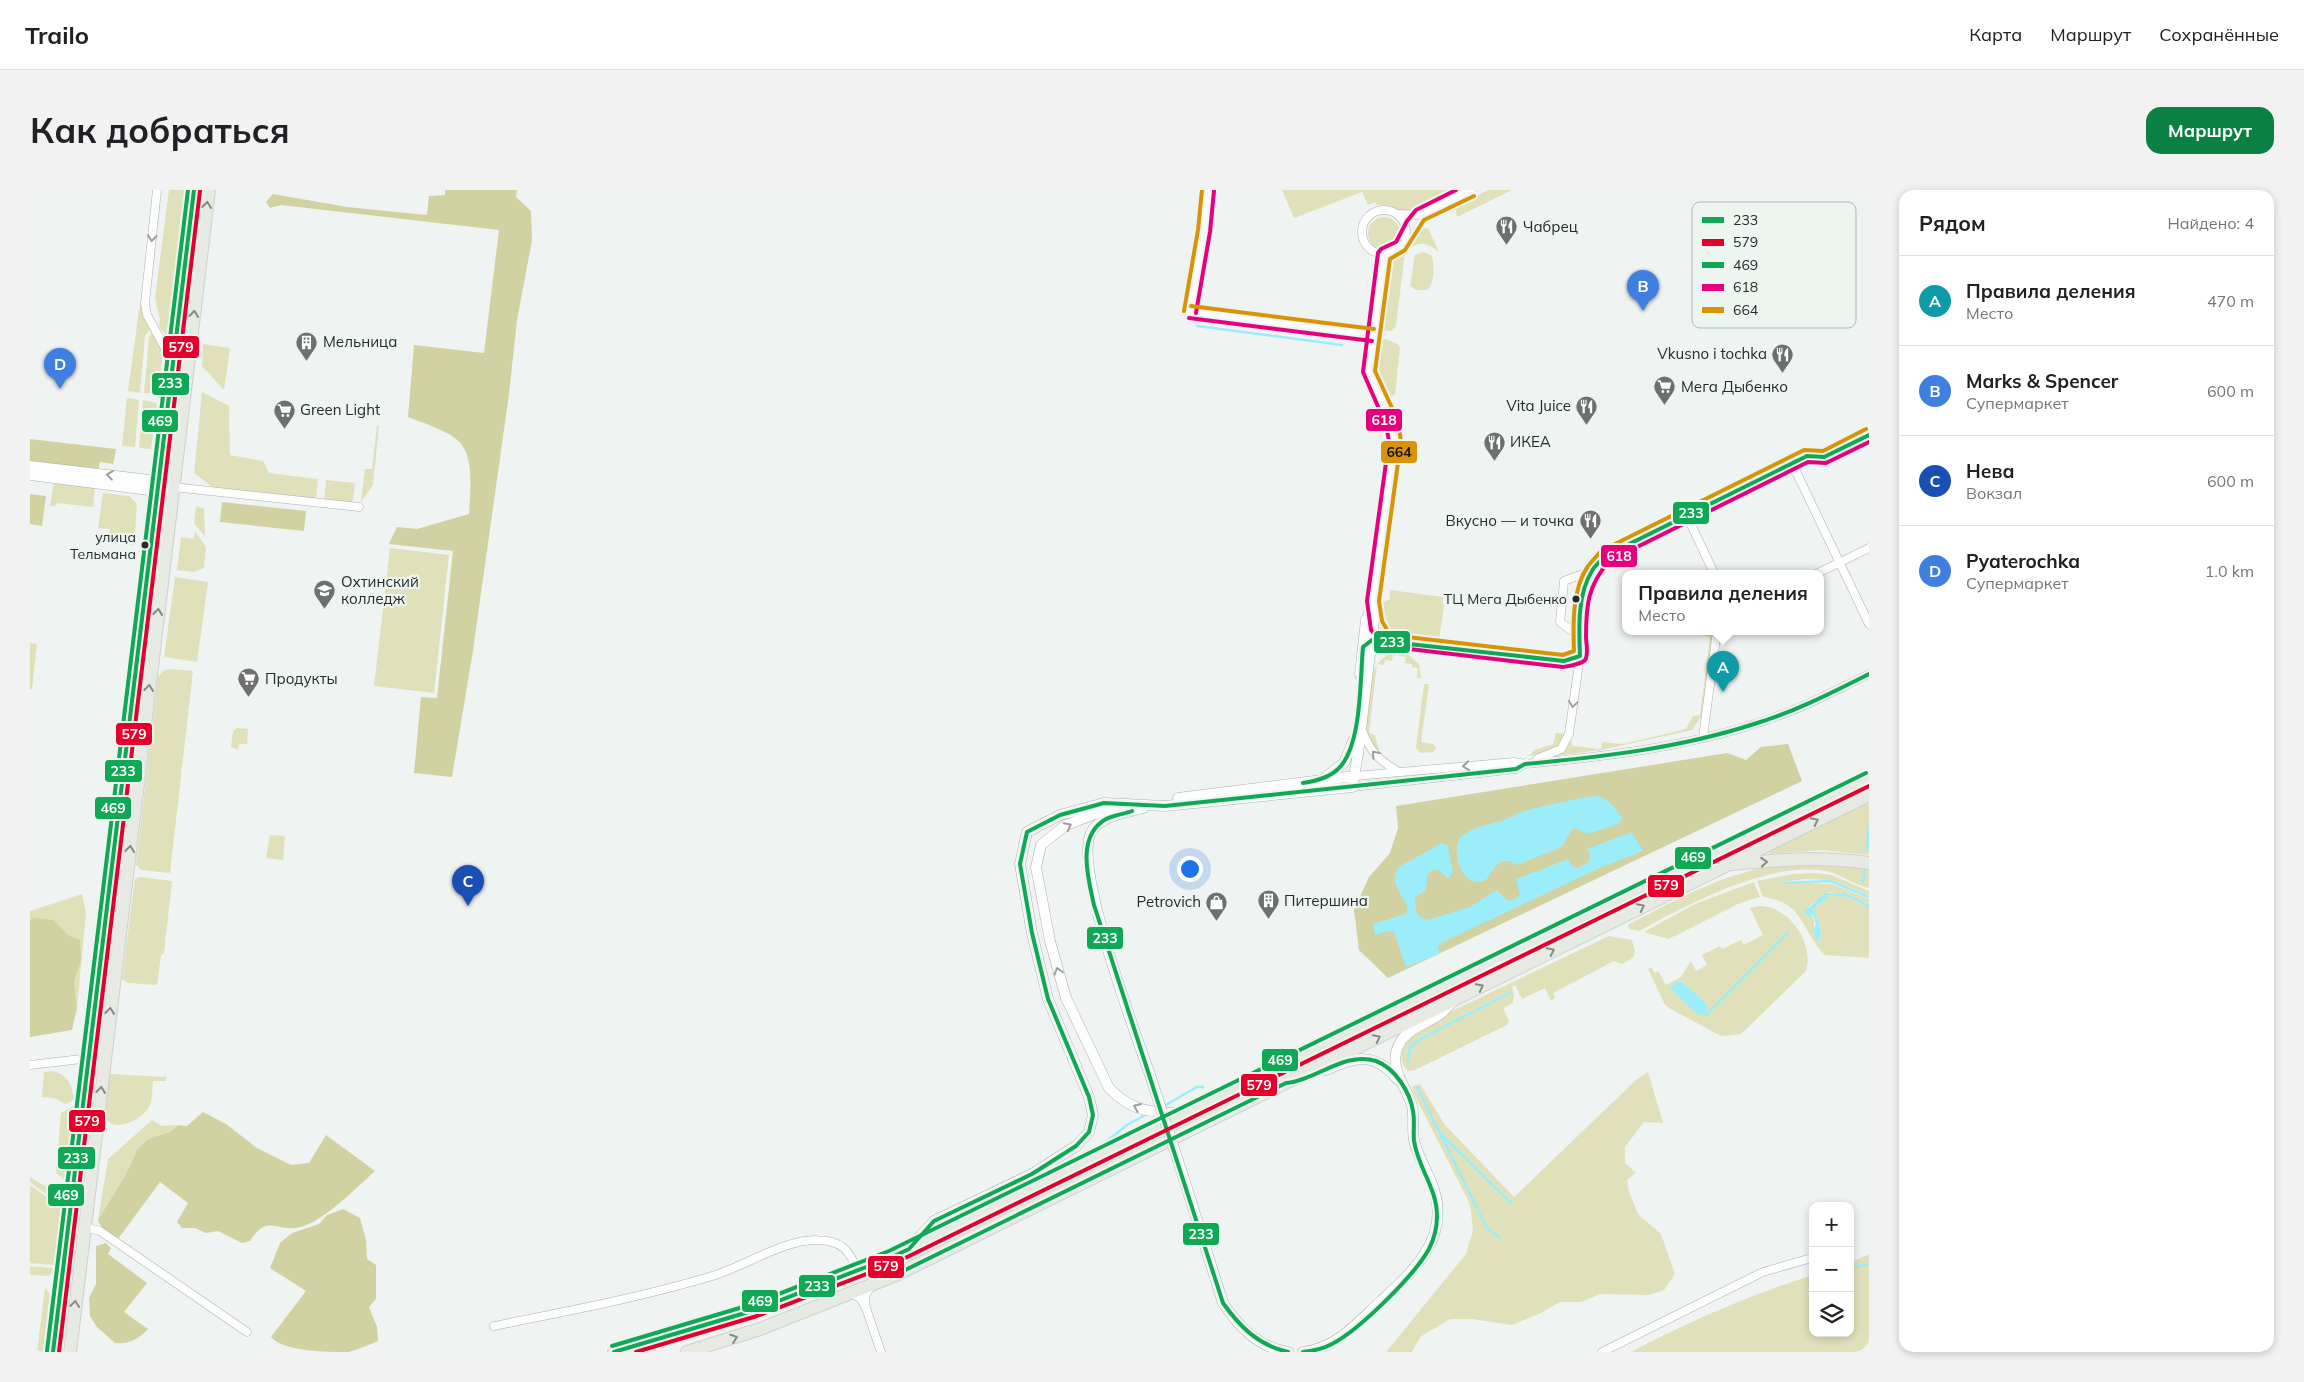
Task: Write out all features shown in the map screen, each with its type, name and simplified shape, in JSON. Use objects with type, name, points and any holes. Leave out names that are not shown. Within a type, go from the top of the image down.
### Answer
[{"type":"main road","points":[[53,1352],[194,190]]},
{"type":"main road","points":[[70,1352],[209,190]]},
{"type":"main road","points":[[182,286],[197,288]]},
{"type":"main road","points":[[614,1352],[755,1310],[858,1272],[909,1249],[1869,779]]},
{"type":"main road","points":[[687,1352],[760,1328],[861,1290],[1286,1083],[1869,795]]},
{"type":"main road","points":[[1724,865],[1804,858],[1841,859],[1869,863]]},
{"type":"street","points":[[158,190],[145,303],[147,315],[172,362]]},
{"type":"street","points":[[1208,190],[1204,231],[1190,312],[1373,335]]},
{"type":"street","points":[[1420,215],[1407,231],[1400,248],[1393,252],[1384,254],[1374,252],[1362,236],[1363,226],[1367,218],[1375,211],[1387,210],[1411,217],[1420,215],[1471,190]]},
{"type":"street","points":[[1398,214],[1405,224],[1407,231]]},
{"type":"street","points":[[1350,782],[1361,728],[1374,622],[1373,601],[1395,441],[1392,423],[1369,372],[1384,254]]},
{"type":"street","points":[[1185,1114],[1141,1111],[1119,1099],[1109,1088],[1066,998],[1050,941],[1036,867],[1042,845],[1066,825],[1100,812],[1350,782],[1516,769],[1554,754],[1566,743],[1569,734],[1580,656],[1584,602],[1593,570],[1605,556],[1807,456],[1824,457],[1869,435]]},
{"type":"street","points":[[1792,463],[1869,624]]},
{"type":"street","points":[[30,466],[173,488],[359,507]]},
{"type":"street","points":[[30,475],[157,486]]},
{"type":"street","points":[[1687,516],[1713,570]]},
{"type":"street","points":[[1824,570],[1869,548]]},
{"type":"street","points":[[1580,637],[1560,622],[1564,581],[1593,570]]},
{"type":"street","points":[[1350,782],[1366,620],[1373,601]]},
{"type":"street","points":[[1374,622],[1379,633],[1387,641]]},
{"type":"street","points":[[1703,736],[1716,635]]},
{"type":"street","points":[[1363,648],[1372,640],[1564,661],[1580,656]]},
{"type":"street","points":[[1288,1352],[1260,1344],[1233,1317],[1223,1303],[1094,904],[1087,863],[1092,831],[1105,819],[1151,806],[1164,799],[1318,781],[1350,782],[1399,772],[1514,762],[1525,764],[1607,756],[1703,736],[1788,712],[1869,674]]},
{"type":"street","points":[[1361,728],[1367,744],[1375,756],[1399,772]]},
{"type":"street","points":[[1318,781],[1326,778],[1344,763],[1354,739]]},
{"type":"street","points":[[909,1249],[934,1221],[1032,1174],[1076,1146],[1089,1132],[1093,1115],[1089,1097],[1048,999],[1032,933],[1020,864],[1027,832],[1060,814],[1104,803],[1151,806]]},
{"type":"street","points":[[1303,1352],[1323,1348],[1345,1335],[1412,1272],[1432,1244],[1438,1214],[1436,1197],[1414,1143],[1412,1106],[1396,1072],[1395,1062],[1399,1044],[1412,1030],[1445,1013],[1452,1001]]},
{"type":"street","points":[[30,1065],[90,1058],[104,1059]]},
{"type":"street","points":[[1286,1083],[1296,1083],[1345,1061],[1361,1059],[1376,1061],[1384,1065],[1402,1085]]},
{"type":"street","points":[[84,1226],[100,1232],[246,1332]]},
{"type":"street","points":[[494,1326],[625,1300],[712,1276],[800,1241],[819,1240],[848,1250],[858,1272]]},
{"type":"street","points":[[1602,1352],[1763,1272],[1808,1259]]},
{"type":"street","points":[[861,1290],[865,1296],[866,1308]]},
{"type":"street","points":[[861,1290],[860,1298],[866,1308],[881,1352]]},
{"type":"green space","points":[[169,190],[187,190],[169,335],[167,337],[159,326],[160,319],[155,298]]},
{"type":"green space","points":[[445,190],[517,190],[516,197],[531,211],[532,240],[517,320],[509,394],[473,650],[452,777],[414,773],[421,697],[437,698],[453,551],[389,544],[397,527],[417,529],[469,514],[470,469],[466,452],[462,445],[458,440],[445,432],[408,417],[414,345],[484,353],[499,230],[281,205],[270,208],[266,202],[273,194],[347,207],[427,215],[429,196],[445,195]]},
{"type":"green space","points":[[1282,190],[1459,190],[1417,209],[1418,211],[1405,213],[1391,206],[1377,205],[1375,202],[1368,205],[1362,192],[1294,218]]},
{"type":"green space","points":[[1488,190],[1512,190],[1457,217],[1455,207]]},
{"type":"green space","points":[[1384,217],[1390,218],[1395,222],[1399,227],[1399,239],[1395,244],[1390,248],[1384,249],[1378,248],[1373,244],[1369,239],[1368,233],[1369,227],[1373,222],[1378,218]]},
{"type":"green space","points":[[1422,220],[1423,223],[1419,225],[1421,229],[1428,228],[1439,252],[1423,244],[1413,247],[1413,228]]},
{"type":"green space","points":[[1405,251],[1396,326],[1391,331],[1382,330],[1380,323],[1386,269],[1394,257]]},
{"type":"green space","points":[[1423,252],[1431,255],[1434,268],[1433,278],[1427,290],[1416,290],[1410,286],[1415,255]]},
{"type":"green space","points":[[140,303],[150,329],[145,336],[140,393],[128,391]]},
{"type":"green space","points":[[152,332],[163,353],[158,393],[144,393],[149,337]]},
{"type":"green space","points":[[1385,339],[1398,344],[1400,348],[1395,394],[1391,397],[1383,395],[1373,367],[1375,345]]},
{"type":"green space","points":[[203,344],[230,348],[224,390],[202,366]]},
{"type":"green space","points":[[202,392],[229,406],[230,455],[263,461],[269,473],[318,479],[316,500],[215,489],[194,473]]},
{"type":"green space","points":[[127,398],[139,400],[135,447],[122,446]]},
{"type":"green space","points":[[143,400],[157,403],[151,449],[139,448]]},
{"type":"green space","points":[[377,425],[379,426],[373,485],[361,502],[365,469],[372,469]]},
{"type":"green space","points":[[30,439],[116,449],[113,464],[100,462],[98,470],[30,462]]},
{"type":"green space","points":[[326,480],[355,483],[353,500],[350,504],[324,501]]},
{"type":"green space","points":[[55,483],[95,487],[93,507],[57,503],[55,506],[50,506]]},
{"type":"green space","points":[[103,493],[129,496],[137,504],[134,545],[108,542],[110,529],[98,528]]},
{"type":"green space","points":[[30,494],[46,496],[42,526],[30,524]]},
{"type":"green space","points":[[222,502],[306,511],[304,531],[220,522]]},
{"type":"green space","points":[[196,506],[204,509],[205,537],[194,523]]},
{"type":"green space","points":[[195,531],[206,547],[204,568],[194,572],[177,570],[181,537],[194,539]]},
{"type":"green space","points":[[390,548],[449,555],[434,693],[374,686]]},
{"type":"green space","points":[[175,577],[208,582],[197,662],[164,657]]},
{"type":"green space","points":[[1390,590],[1443,597],[1442,604],[1444,605],[1439,640],[1391,635],[1382,632],[1378,623],[1378,605],[1390,599]]},
{"type":"green space","points":[[1713,635],[1701,717],[1692,730],[1601,750],[1555,756],[1563,752],[1572,740],[1572,746],[1601,749],[1602,742],[1623,744],[1686,729],[1693,716],[1700,715],[1710,637],[1704,636]]},
{"type":"green space","points":[[30,643],[37,644],[32,689],[30,689]]},
{"type":"green space","points":[[1398,652],[1406,653],[1419,664],[1421,678],[1417,678],[1418,668],[1412,667],[1412,664],[1405,663],[1406,657],[1393,655],[1392,661],[1385,660],[1384,665],[1378,664],[1387,656]]},
{"type":"green space","points":[[1377,666],[1369,733],[1375,735],[1379,750],[1376,753],[1367,735],[1366,727],[1368,693],[1370,682]]},
{"type":"green space","points":[[170,669],[193,671],[170,873],[141,870],[136,865],[158,677],[163,671]]},
{"type":"green space","points":[[1424,684],[1429,684],[1421,742],[1433,744],[1436,748],[1433,752],[1421,753],[1416,748]]},
{"type":"green space","points":[[237,728],[248,729],[247,744],[239,744],[238,750],[231,747],[233,731]]},
{"type":"green space","points":[[1556,733],[1567,734],[1556,748],[1552,751],[1529,756],[1534,750],[1553,744]]},
{"type":"green space","points":[[1788,744],[1802,781],[1388,978],[1359,950],[1354,910],[1369,877],[1390,853],[1398,828],[1396,806],[1727,753],[1746,760],[1761,747]]},
{"type":"green space","points":[[1869,802],[1869,855],[1822,850],[1770,854],[1769,851]]},
{"type":"green space","points":[[270,835],[285,836],[283,860],[266,858]]},
{"type":"green space","points":[[1815,863],[1869,867],[1869,888],[1830,872],[1807,869],[1783,872],[1731,886],[1705,897],[1639,931],[1629,929],[1628,925],[1718,881],[1776,865]]},
{"type":"green space","points":[[1816,873],[1831,875],[1869,891],[1869,895],[1830,880],[1805,879],[1783,882],[1832,884],[1869,899],[1869,905],[1849,897],[1869,908],[1869,958],[1825,955],[1794,911],[1776,900],[1763,897],[1757,881],[1793,874]],"holes":[[[1830,892],[1847,897],[1827,894],[1827,898],[1812,910],[1815,911],[1822,934],[1819,934],[1816,940],[1813,913],[1805,913],[1810,905]]]},
{"type":"green space","points":[[140,877],[172,881],[164,953],[161,955],[157,985],[128,983],[122,979],[135,879]]},
{"type":"green space","points":[[1754,882],[1760,897],[1740,903],[1677,935],[1668,939],[1644,932],[1695,904]]},
{"type":"green space","points":[[82,894],[86,913],[77,1008],[74,981],[81,962],[68,935],[54,920],[30,920],[30,911]]},
{"type":"green space","points":[[1759,906],[1770,907],[1780,912],[1797,928],[1807,950],[1808,961],[1806,971],[1741,1034],[1721,1036],[1665,1005],[1648,969],[1651,967],[1655,973],[1658,971],[1666,985],[1681,977],[1691,961],[1696,971],[1707,965],[1702,955],[1720,946],[1722,949],[1741,940],[1744,945],[1763,935],[1750,908]]},
{"type":"green space","points":[[34,918],[54,920],[68,935],[80,940],[81,962],[74,981],[77,1008],[72,1030],[30,1037],[30,920]]},
{"type":"green space","points":[[1609,936],[1632,940],[1635,952],[1633,958],[1622,964],[1614,961],[1553,993],[1555,998],[1551,1001],[1545,988],[1522,999],[1515,985],[1512,987],[1514,993],[1513,1003],[1503,1008],[1509,1021],[1507,1025],[1415,1070],[1408,1071],[1405,1068],[1402,1060],[1404,1047],[1414,1035],[1431,1021]]},
{"type":"green space","points":[[53,1071],[65,1077],[71,1086],[73,1095],[76,1095],[73,1100],[66,1104],[54,1098],[42,1097],[44,1072]]},
{"type":"green space","points":[[1648,1072],[1663,1123],[1644,1122],[1625,1147],[1625,1163],[1636,1173],[1627,1180],[1629,1192],[1638,1214],[1661,1234],[1675,1274],[1664,1290],[1648,1295],[1600,1294],[1581,1302],[1560,1302],[1539,1314],[1512,1325],[1472,1319],[1450,1319],[1420,1337],[1412,1352],[1386,1352],[1466,1254],[1473,1230],[1470,1204],[1412,1090],[1413,1086],[1420,1084],[1445,1125],[1514,1197],[1636,1080]]},
{"type":"green space","points":[[110,1074],[166,1077],[166,1081],[153,1081],[149,1107],[140,1117],[126,1124],[118,1125],[112,1124],[107,1120],[105,1113]]},
{"type":"green space","points":[[75,1105],[66,1181],[57,1174],[56,1170],[61,1113]]},
{"type":"green space","points":[[203,1112],[226,1124],[257,1148],[291,1165],[309,1163],[326,1135],[375,1171],[340,1203],[320,1218],[301,1227],[267,1226],[256,1233],[250,1241],[242,1243],[218,1231],[206,1233],[195,1228],[182,1228],[177,1222],[188,1203],[160,1182],[118,1239],[104,1232],[98,1220],[126,1174],[137,1150],[148,1139],[170,1132],[178,1125],[187,1126]]},
{"type":"green space","points":[[152,1120],[162,1126],[178,1125],[170,1132],[148,1139],[136,1152],[126,1174],[98,1220],[108,1159]]},
{"type":"green space","points":[[30,1177],[60,1195],[61,1205],[30,1182]]},
{"type":"green space","points":[[30,1185],[61,1207],[54,1265],[30,1263]]},
{"type":"green space","points":[[343,1209],[360,1218],[366,1240],[367,1259],[376,1265],[376,1299],[369,1307],[377,1327],[378,1341],[348,1352],[307,1350],[286,1346],[277,1342],[271,1337],[306,1291],[270,1268],[280,1243],[292,1233],[319,1224],[327,1215]]},
{"type":"green space","points":[[106,1243],[111,1248],[108,1254],[147,1283],[124,1312],[148,1329],[137,1339],[125,1343],[115,1343],[97,1327],[90,1316],[89,1298],[96,1284],[96,1246]]},
{"type":"green space","points":[[1869,1254],[1869,1352],[1631,1352],[1720,1309],[1809,1276],[1809,1337],[1854,1337],[1854,1261]]},
{"type":"green space","points":[[30,1266],[53,1268],[52,1273],[48,1276],[30,1275]]},
{"type":"green space","points":[[45,1288],[50,1294],[43,1352],[37,1352]]},
{"type":"water","points":[[1594,796],[1607,800],[1613,806],[1622,818],[1619,824],[1587,834],[1575,828],[1570,832],[1560,848],[1516,865],[1511,861],[1501,862],[1486,880],[1477,882],[1470,879],[1460,867],[1457,858],[1458,842],[1465,834],[1520,813],[1560,802]]},
{"type":"water","points":[[1632,832],[1643,851],[1602,867],[1443,942],[1438,947],[1439,954],[1406,967],[1394,932],[1387,931],[1375,935],[1373,924],[1406,914],[1408,908],[1395,882],[1396,872],[1400,866],[1442,843],[1448,846],[1453,872],[1448,878],[1438,870],[1432,870],[1427,875],[1426,890],[1415,897],[1416,911],[1420,917],[1427,920],[1470,907],[1497,890],[1507,900],[1514,900],[1520,895],[1516,879],[1568,859],[1571,865],[1577,868],[1589,862],[1590,855],[1587,849]]},
{"type":"water","points":[[1825,893],[1847,894],[1869,905],[1869,908],[1848,897],[1827,895],[1827,898],[1812,910],[1815,911],[1822,935],[1819,934],[1817,942],[1813,931],[1816,925],[1813,913],[1808,917],[1804,912]]},
{"type":"water","points":[[1677,982],[1682,982],[1706,1003],[1705,1014],[1697,1014],[1670,988]]},
{"type":"waterway","points":[[1197,326],[1342,345]]},
{"type":"waterway","points":[[1867,851],[1869,825]]},
{"type":"waterway","points":[[1863,882],[1865,871]]},
{"type":"waterway","points":[[1784,883],[1830,881],[1869,897]]},
{"type":"waterway","points":[[1705,1014],[1788,933]]},
{"type":"waterway","points":[[1408,1062],[1410,1048],[1417,1041],[1510,993]]},
{"type":"waterway","points":[[1164,1106],[1197,1087],[1203,1087]]},
{"type":"waterway","points":[[1417,1087],[1487,1228],[1500,1238]]},
{"type":"waterway","points":[[1040,1175],[1107,1141],[1127,1125],[1147,1114]]},
{"type":"waterway","points":[[1440,1133],[1511,1203]]},
{"type":"waterway","points":[[1854,1267],[1869,1264]]},
{"type":"transit line","name":"469","points":[[47,1351],[188,190]]},
{"type":"transit line","name":"233","points":[[53,1352],[194,190]]},
{"type":"transit line","name":"664","points":[[1184,311],[1198,230],[1202,190]]},
{"type":"transit line","name":"618","points":[[1456,190],[1416,210],[1407,221],[1396,242],[1381,249],[1378,253],[1363,372],[1386,425],[1389,441],[1367,601],[1371,630],[1384,646],[1563,667],[1581,663],[1587,655],[1586,625],[1592,587],[1609,561],[1808,462],[1826,463],[1869,442]]},
{"type":"transit line","name":"579","points":[[59,1352],[200,191]]},
{"type":"transit line","name":"618","points":[[1196,313],[1210,232],[1214,191]]},
{"type":"transit line","name":"664","points":[[1474,196],[1424,220],[1405,250],[1390,259],[1375,371],[1398,421],[1401,441],[1379,601],[1382,621],[1390,635],[1563,655],[1574,651],[1576,596],[1583,575],[1601,551],[1804,450],[1823,451],[1866,429]]},
{"type":"transit line","name":"664","points":[[1191,306],[1374,329]]},
{"type":"transit line","name":"618","points":[[1189,318],[1372,341]]},
{"type":"transit line","name":"233","points":[[1303,783],[1331,775],[1346,759],[1356,729],[1363,647],[1372,640],[1564,661],[1580,656],[1581,601],[1587,580],[1593,569],[1605,556],[1807,456],[1824,457],[1869,435]]},
{"type":"transit line","name":"233","points":[[614,1352],[755,1310],[892,1257],[909,1249],[934,1221],[1032,1174],[1076,1146],[1089,1132],[1093,1115],[1089,1097],[1048,999],[1032,933],[1020,864],[1027,832],[1060,815],[1104,803],[1165,806],[1516,769],[1525,764],[1612,755],[1669,745],[1726,732],[1784,714],[1869,674]]},
{"type":"transit line","name":"469","points":[[612,1346],[753,1304],[889,1251],[1866,773]]},
{"type":"transit line","name":"579","points":[[636,1352],[757,1316],[895,1263],[1869,786]]},
{"type":"transit line","name":"233","points":[[1132,811],[1106,819],[1097,826],[1091,836],[1086,858],[1094,905],[1223,1303],[1236,1320],[1251,1334],[1268,1345],[1288,1352]]},
{"type":"transit line","name":"233","points":[[893,1276],[1286,1083],[1309,1077],[1353,1060],[1376,1061],[1383,1064],[1395,1075],[1409,1096],[1414,1118],[1416,1151],[1431,1187],[1436,1206],[1437,1220],[1435,1233],[1429,1249],[1422,1260],[1371,1315],[1332,1344],[1318,1350],[1303,1352]]},
{"type":"place","name":"Чабрец","points":[[1507,246]]},
{"type":"place","name":"Marks & Spencer","points":[[1643,311]]},
{"type":"place","name":"Мельница","points":[[307,361]]},
{"type":"place","name":"Vkusno i tochka","points":[[1783,373]]},
{"type":"place","name":"Pyaterochka","points":[[60,389]]},
{"type":"place","name":"Мега Дыбенко","points":[[1665,406]]},
{"type":"place","name":"Vita Juice","points":[[1587,425]]},
{"type":"place","name":"Green Light","points":[[284,429]]},
{"type":"place","name":"ИКЕА","points":[[1494,461]]},
{"type":"place","name":"Вкусно — и точка","points":[[1590,540]]},
{"type":"place","name":"улица Тельмана","points":[[145,545]]},
{"type":"place","name":"ТЦ Мега Дыбенко","points":[[1576,599]]},
{"type":"place","name":"Охтинский колледж","points":[[325,610]]},
{"type":"place","name":"Правила деления","points":[[1723,692]]},
{"type":"place","name":"Продукты","points":[[249,698]]},
{"type":"place","name":"Нева","points":[[468,906]]},
{"type":"place","name":"Питершина","points":[[1268,920]]},
{"type":"place","name":"Petrovich","points":[[1217,921]]}]
